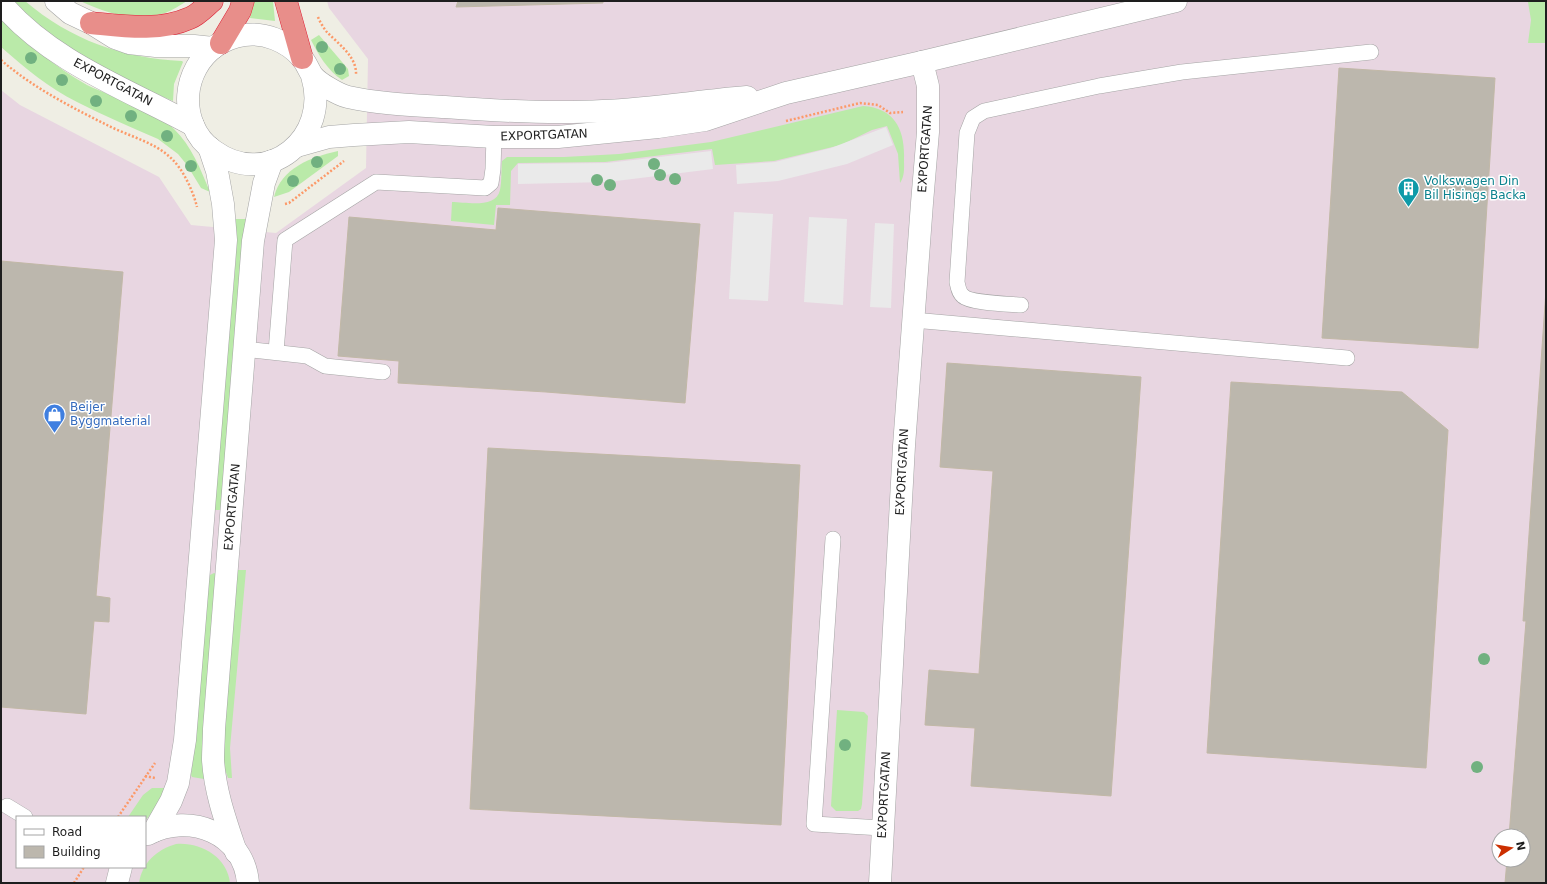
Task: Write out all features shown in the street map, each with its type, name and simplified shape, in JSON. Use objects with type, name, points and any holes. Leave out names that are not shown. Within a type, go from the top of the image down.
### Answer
[{"type":"highway","points":[[91,23],[128,27],[164,25],[191,18],[212,1]]},
{"type":"highway","points":[[217,45],[240,11],[243,1]]},
{"type":"highway","points":[[286,1],[307,67]]},
{"type":"street","name":"EXPORTGATAN","points":[[56,1],[70,13],[91,23],[114,38],[129,43],[156,46],[217,45],[242,35],[264,36],[285,44],[307,67],[335,92],[346,96],[393,104],[524,112],[610,111],[786,93]]},
{"type":"street","name":"EXPORTGATAN","points":[[297,146],[328,137],[409,132],[494,137],[558,137],[658,127],[705,120],[786,93],[1176,1]]},
{"type":"street","name":"EXPORTGATAN","points":[[1,3],[8,12],[55,50],[97,77],[164,109],[193,125]]},
{"type":"street","name":"EXPORTGATAN","points":[[217,45],[198,64],[190,83],[188,100],[193,125],[208,147],[222,157],[239,163],[256,164],[272,161],[286,155],[297,146],[309,131],[315,113],[316,95],[307,67]]},
{"type":"street","name":"EXPORTGATAN","points":[[880,883],[904,446],[928,132],[928,86],[922,62]]},
{"type":"street","name":"EXPORTGATAN","points":[[149,834],[172,801],[178,783],[185,740],[225,248],[223,204],[217,171],[208,147]]},
{"type":"street","name":"EXPORTGATAN","points":[[248,883],[245,870],[236,852],[223,814],[213,759],[214,729],[253,241],[264,183],[272,161]]},
{"type":"street","name":"EXPORTGATAN","points":[[149,834],[176,825],[199,826],[208,829],[224,839],[236,852]]},
{"type":"street","points":[[117,883],[121,868]]},
{"type":"lane","points":[[1021,305],[974,301],[962,296],[959,290],[957,282],[967,133],[973,118],[984,111],[1099,86],[1182,72],[1371,52]]},
{"type":"lane","points":[[276,352],[285,240],[376,182],[485,188],[491,183],[494,137]]},
{"type":"lane","points":[[913,320],[1347,358]]},
{"type":"lane","points":[[244,349],[307,356],[325,366],[383,372]]},
{"type":"lane","points":[[833,539],[814,824],[882,828]]},
{"type":"lane","points":[[7,806],[23,816]]},
{"type":"path","points":[[1,60],[58,100],[108,126],[154,147],[171,159],[182,172],[195,201]]},
{"type":"path","points":[[74,883],[83,868]]},
{"type":"shaded area","points":[[327,1],[1546,1],[1546,883],[1,883],[1,90],[20,105],[159,177],[191,225],[276,233],[366,168],[368,59],[329,8]]},
{"type":"shaded area","points":[[886,127],[893,145],[847,164],[778,181],[737,184],[736,165],[775,162],[831,148]]},
{"type":"shaded area","points":[[711,151],[713,169],[608,182],[518,184],[518,164],[607,163]]},
{"type":"shaded area","points":[[734,212],[773,214],[768,301],[729,299]]},
{"type":"shaded area","points":[[809,217],[847,219],[843,305],[804,302]]},
{"type":"shaded area","points":[[875,223],[894,224],[891,308],[870,307]]},
{"type":"green space","points":[[10,1],[25,1],[42,15],[60,26],[79,36],[118,51],[139,56],[182,61],[183,62],[174,84],[173,101],[121,79],[54,39]]},
{"type":"green space","points":[[80,1],[187,1],[165,13],[154,16],[132,17],[101,10]]},
{"type":"green space","points":[[253,1],[273,1],[275,21],[250,18]]},
{"type":"green space","points":[[1546,1],[1546,43],[1528,43],[1531,20],[1528,2]]},
{"type":"green space","points":[[1,17],[42,54],[75,78],[98,90],[144,109],[174,129],[186,142],[210,192],[201,188],[187,165],[178,154],[158,139],[97,112],[67,96],[47,84],[1,47]]},
{"type":"green space","points":[[319,35],[348,69],[349,76],[342,80],[332,72],[324,62],[311,40]]},
{"type":"green space","points":[[863,106],[883,111],[896,122],[900,130],[903,139],[904,165],[902,180],[900,183],[898,154],[887,126],[872,130],[841,145],[774,161],[715,165],[712,149],[605,162],[518,163],[511,171],[510,205],[496,205],[494,225],[451,221],[452,202],[480,203],[493,200],[497,196],[501,187],[502,161],[507,157],[564,157],[619,154],[711,142]]},
{"type":"green space","points":[[338,151],[338,156],[289,192],[274,197],[283,178],[298,165]]},
{"type":"green space","points":[[235,219],[248,219],[221,510],[214,510],[236,257]]},
{"type":"green space","points":[[237,570],[246,570],[230,748],[232,778],[228,778],[224,767],[223,750]]},
{"type":"green space","points":[[214,573],[216,574],[206,777],[204,779],[192,777],[191,775],[207,581],[210,575]]},
{"type":"green space","points":[[837,710],[864,712],[868,716],[862,804],[861,809],[858,811],[836,811],[831,806]]},
{"type":"green space","points":[[152,788],[166,788],[154,810],[146,820],[146,816],[129,816],[143,795]]},
{"type":"green space","points":[[176,844],[185,844],[195,846],[211,853],[224,866],[230,883],[139,883],[143,869],[146,868],[146,864],[151,858]]},
{"type":"building","points":[[458,1],[603,1],[603,3],[456,7]]},
{"type":"building","name":"Volkswagen Din Bil Hisings Backa","points":[[1339,68],[1495,78],[1478,348],[1322,338]]},
{"type":"building","points":[[498,208],[700,224],[685,403],[546,392],[398,383],[399,361],[338,356],[349,217],[496,230]]},
{"type":"building","name":"Beijer Byggmaterial","points":[[1,261],[123,272],[96,596],[110,598],[109,622],[94,621],[86,714],[1,707]]},
{"type":"building","points":[[1546,290],[1546,883],[1505,883],[1506,868],[1531,868],[1531,828],[1510,828],[1526,621],[1523,621]]},
{"type":"building","points":[[947,363],[1141,377],[1111,796],[971,786],[975,728],[925,725],[929,670],[979,674],[993,471],[940,467]]},
{"type":"building","points":[[1231,382],[1402,392],[1448,430],[1426,768],[1207,753]]},
{"type":"building","points":[[488,448],[800,465],[781,825],[470,809]]},
{"type":"place","name":"Volkswagen Din Bil Hisings Backa","points":[[1409,208]]},
{"type":"place","name":"Beijer Byggmaterial","points":[[55,434]]}]
